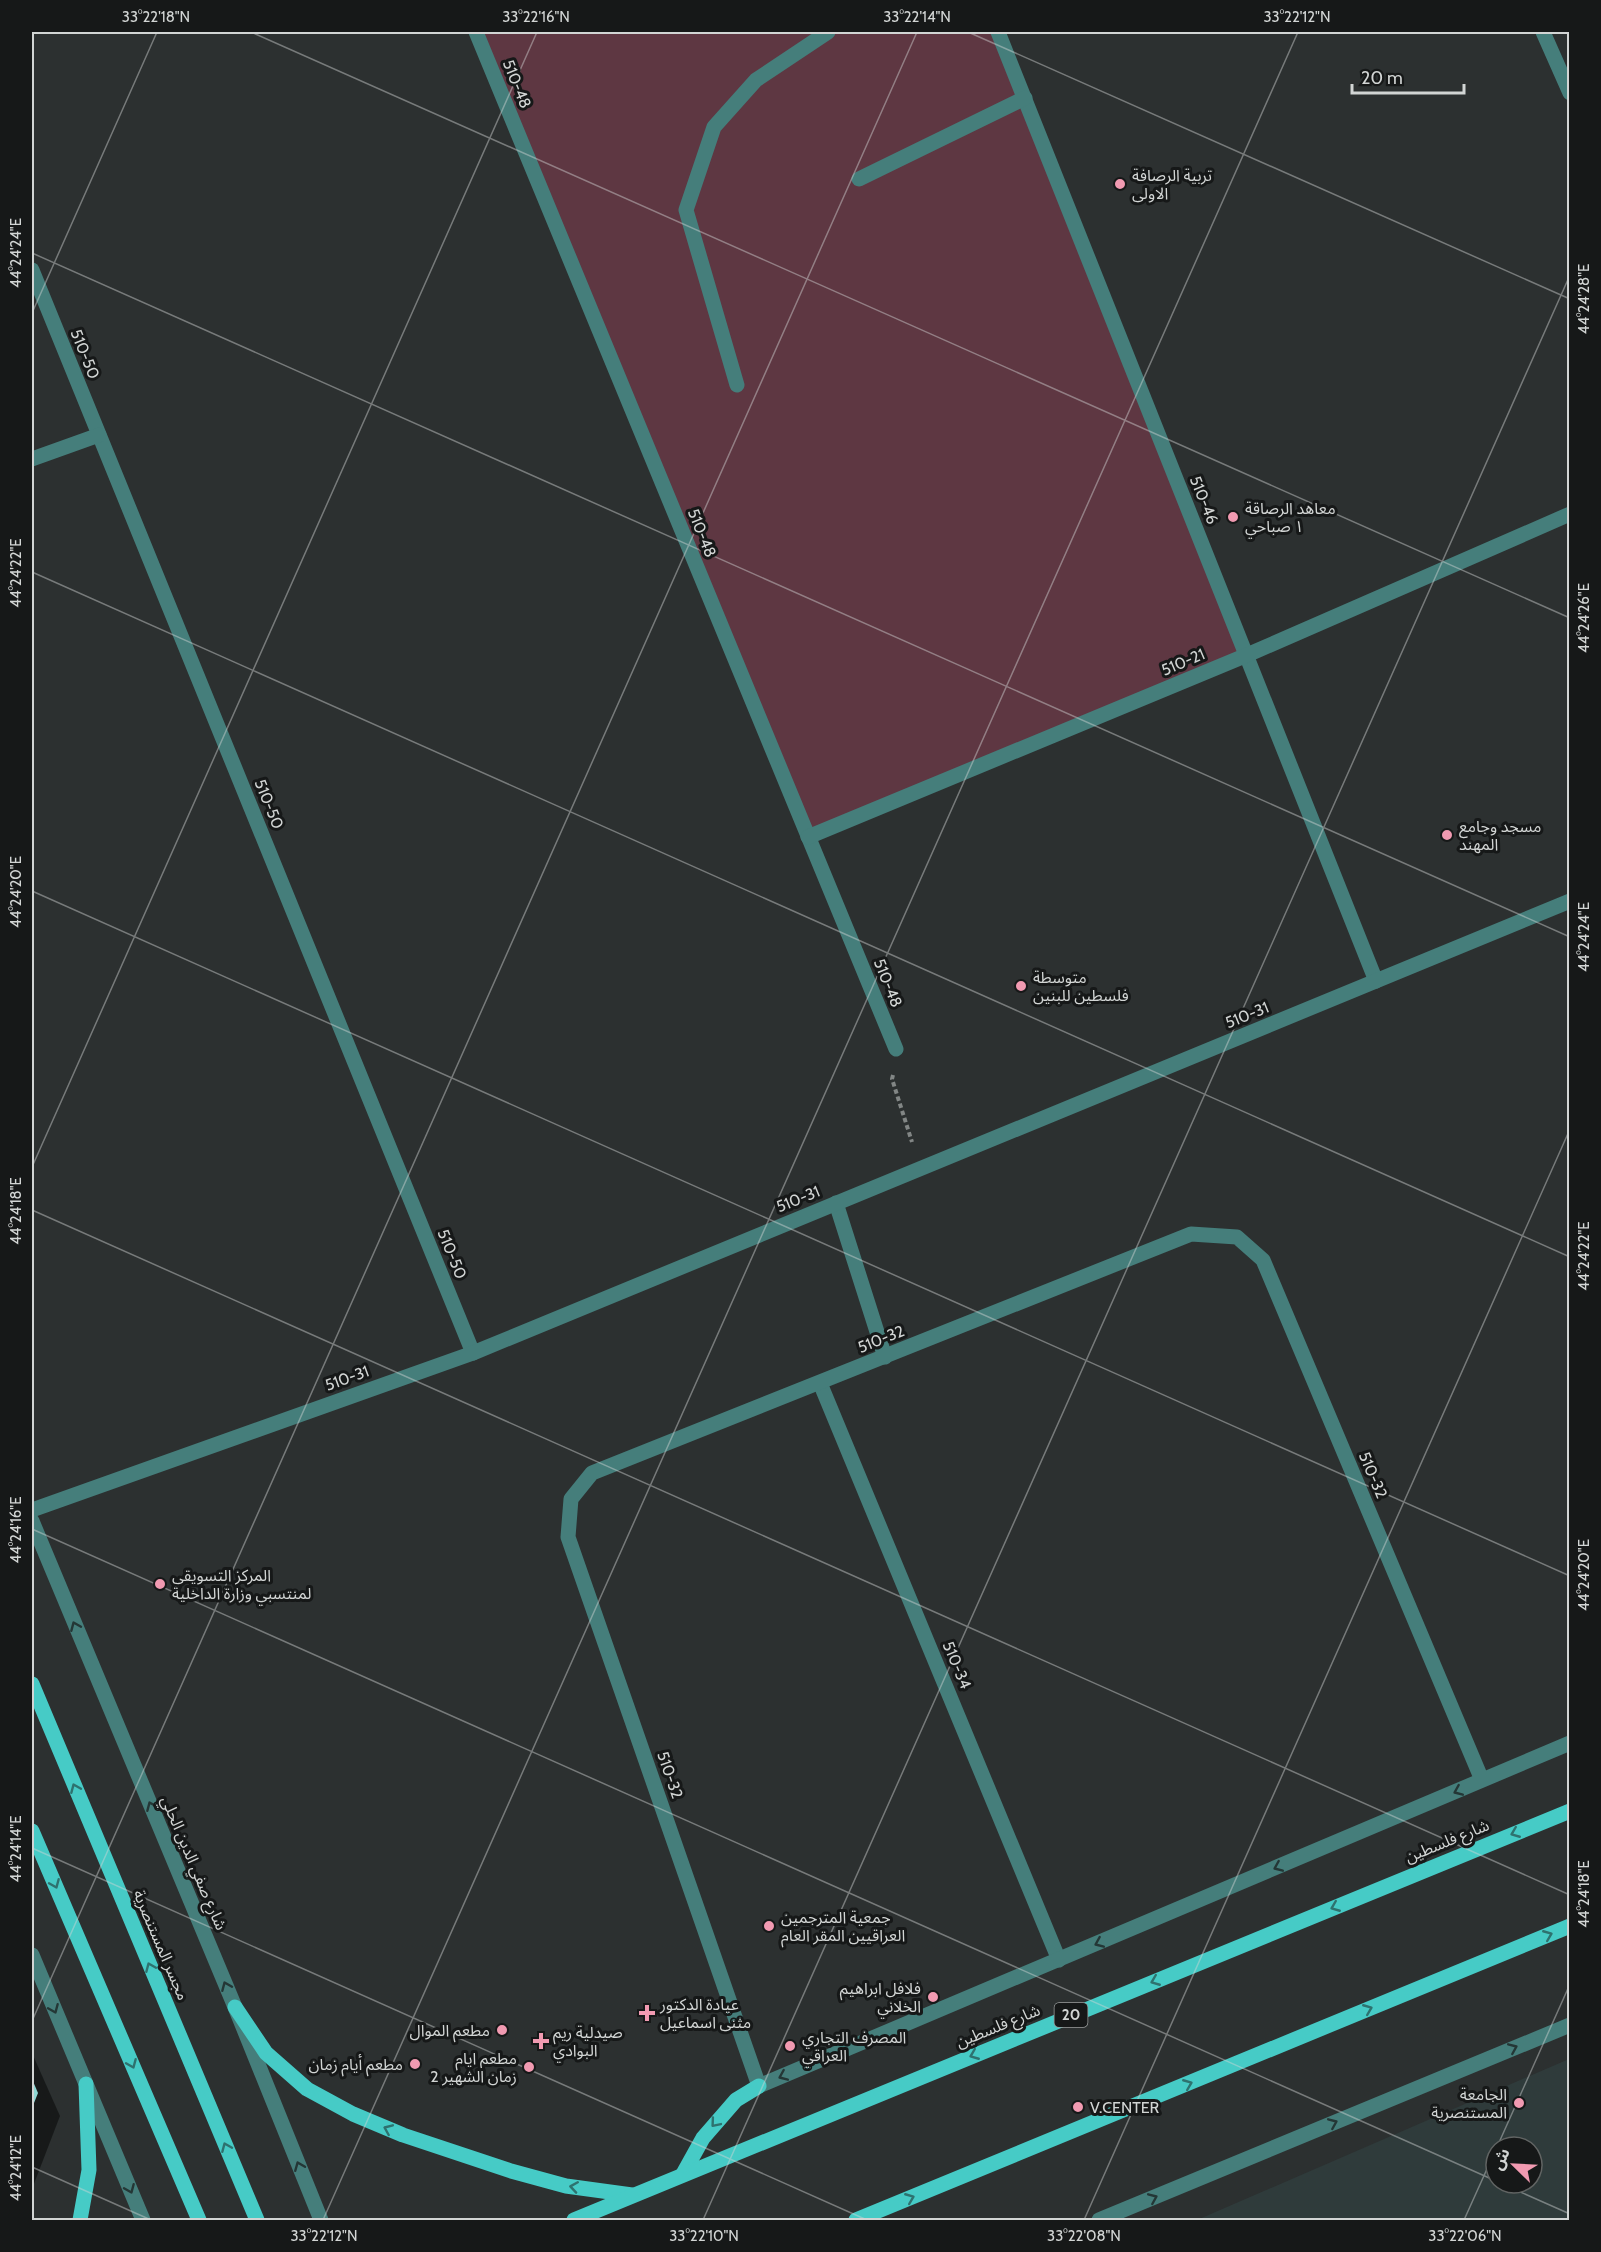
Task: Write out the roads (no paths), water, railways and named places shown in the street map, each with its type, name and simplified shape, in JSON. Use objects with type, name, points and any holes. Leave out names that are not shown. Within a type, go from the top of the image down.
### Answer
[{"type":"main road","name":"مجسر المستنصرية","points":[[32,1684],[257,2220]]},
{"type":"main road","name":"شارع فلسطين","points":[[574,2220],[1569,1811]]},
{"type":"main road","points":[[32,1831],[199,2220]]},
{"type":"main road","points":[[856,2220],[1569,1926]]},
{"type":"main road","points":[[235,2007],[266,2053],[307,2089],[353,2114],[403,2135],[511,2171],[566,2186],[632,2196]]},
{"type":"main road","points":[[80,2220],[89,2170],[86,2084]]},
{"type":"main road","points":[[683,2174],[703,2138],[736,2100],[759,2086]]},
{"type":"street","name":"510-48","points":[[476,32],[896,1049]]},
{"type":"street","points":[[737,385],[686,210],[714,127],[756,80],[828,32]]},
{"type":"street","name":"510-46","points":[[998,32],[1376,981]]},
{"type":"street","points":[[1543,32],[1569,93]]},
{"type":"street","points":[[859,179],[1025,98]]},
{"type":"street","name":"510-50","points":[[32,270],[473,1353]]},
{"type":"street","points":[[32,459],[99,435]]},
{"type":"street","name":"510-21","points":[[808,837],[1247,655],[1569,514]]},
{"type":"street","name":"510-31","points":[[32,1510],[473,1353],[1569,901]]},
{"type":"street","points":[[837,1203],[885,1357]]},
{"type":"street","name":"510-32","points":[[759,2086],[568,1537],[571,1499],[592,1473],[1191,1234],[1237,1237],[1263,1260],[1482,1780]]},
{"type":"street","name":"510-34","points":[[820,1383],[1059,1960]]},
{"type":"street","name":"شارع صفي الدين الحلي","points":[[32,1521],[235,2007],[321,2220]]},
{"type":"street","points":[[759,2086],[1569,1743]]},
{"type":"street","points":[[32,1955],[143,2220]]},
{"type":"street","points":[[1099,2220],[1569,2025]]},
{"type":"place","name":"تربية الرصافة الاولى","points":[[1120,184]]},
{"type":"place","name":"معاهد الرصاقة ١ صباحي","points":[[1233,517]]},
{"type":"place","name":"مسجد وجامع المهند","points":[[1447,835]]},
{"type":"place","name":"متوسطة فلسطين للبنين","points":[[1021,986]]},
{"type":"place","name":"المركز التسويقي لمنتسبي وزارة الداخلية","points":[[160,1584]]},
{"type":"place","name":"جمعية المترجمين العراقيين المقر العام","points":[[769,1926]]},
{"type":"place","name":"فلافل ابراهيم الخلاني","points":[[933,1997]]},
{"type":"place","name":"عيادة الدكتور مثنى اسماعيل","points":[[647,2013]]},
{"type":"place","name":"مطعم الموال","points":[[502,2030]]},
{"type":"place","name":"صيدلية ريم البوادي","points":[[541,2041]]},
{"type":"place","name":"المصرف التجاري العراقي","points":[[790,2046]]},
{"type":"place","name":"مطعم أيام زمان","points":[[415,2064]]},
{"type":"place","name":"مطعم ايام زمان الشهير 2","points":[[529,2067]]},
{"type":"place","name":"الجامعة المستنصرية","points":[[1519,2103]]},
{"type":"place","name":"V.CENTER","points":[[1078,2107]]}]
